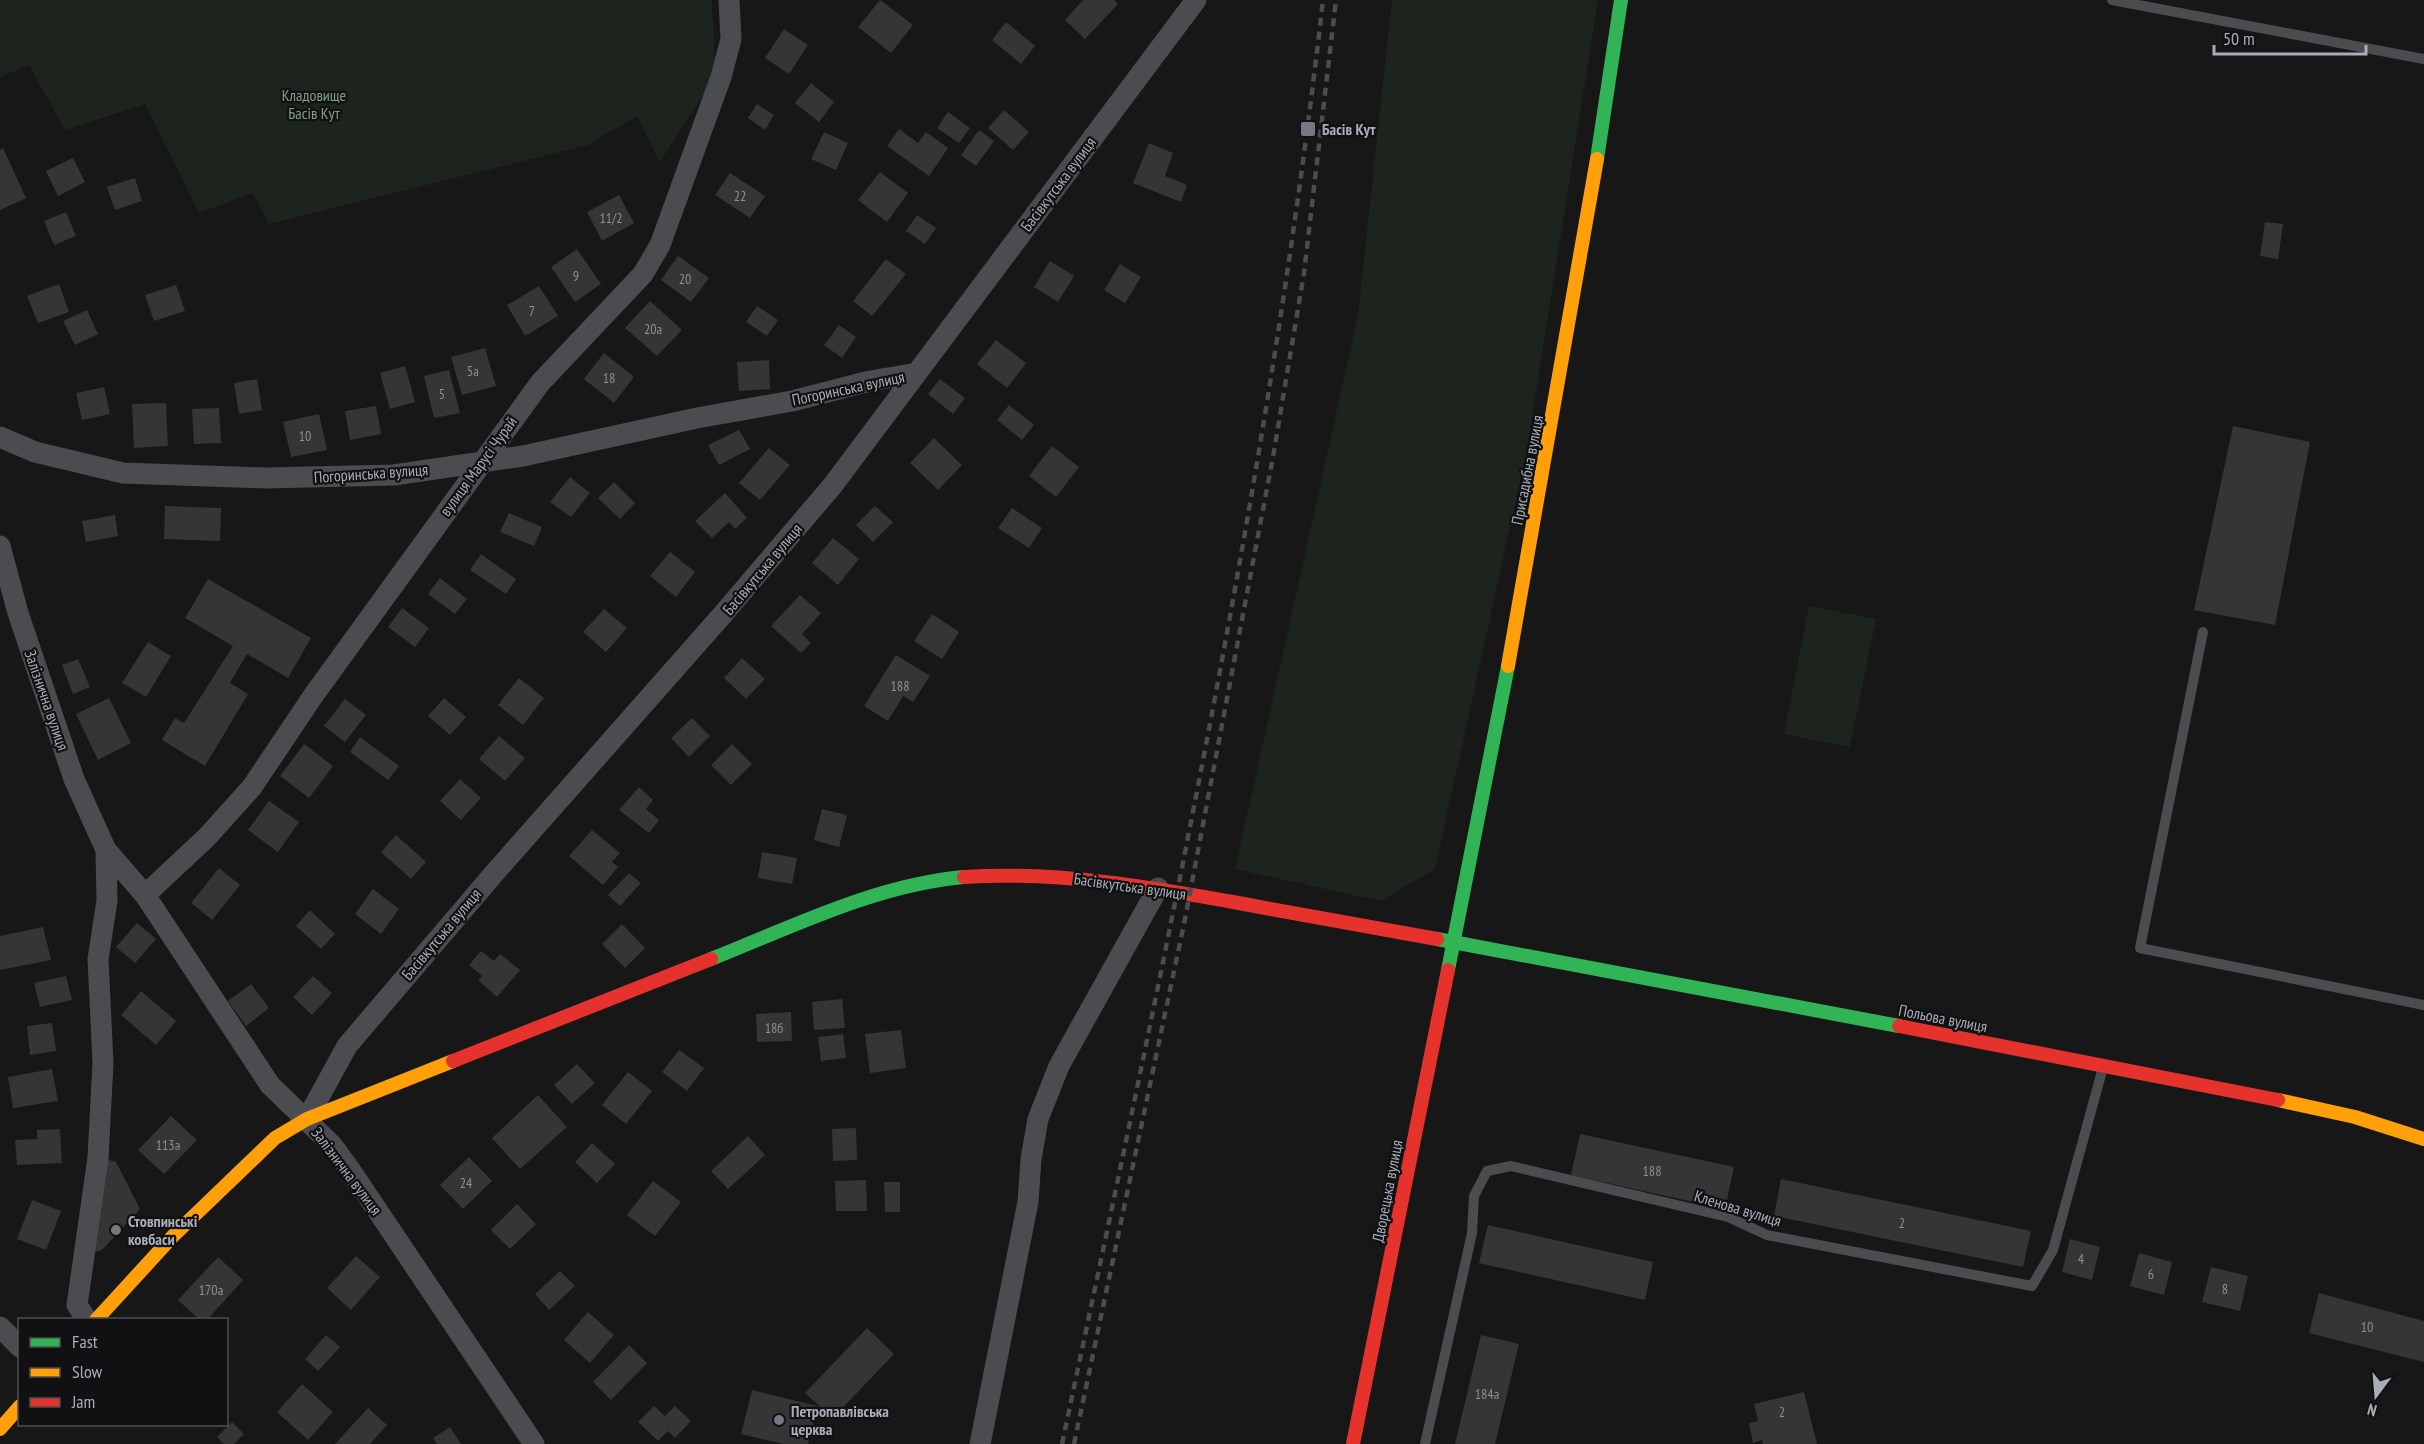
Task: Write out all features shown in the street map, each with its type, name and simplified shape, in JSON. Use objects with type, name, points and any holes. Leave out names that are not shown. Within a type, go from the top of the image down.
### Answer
[{"type":"main road","name":"Присадибна вулиця","points":[[1453,944],[1545,467],[1594,189],[1621,0]]},
{"type":"main road","name":"Басівкутська вулиця","points":[[98,1318],[173,1236],[275,1138],[308,1119],[800,922],[907,886],[960,877],[1006,874],[1054,876],[1158,888],[1453,944]]},
{"type":"main road","name":"Польова вулиця","points":[[1453,944],[1772,1001],[2103,1067],[2258,1095],[2355,1117],[2424,1139]]},
{"type":"main road","name":"Дворецька вулиця","points":[[1353,1444],[1453,944]]},
{"type":"main road","points":[[0,1429],[18,1408]]},
{"type":"street","name":"вулиця Марусі Чурай","points":[[145,895],[207,837],[252,787],[313,696],[540,383],[643,274],[660,244],[721,77],[731,39],[729,0]]},
{"type":"street","name":"Басівкутська вулиця","points":[[308,1119],[347,1046],[826,494],[1196,0]]},
{"type":"street","name":"Погоринська вулиця","points":[[0,437],[35,452],[123,473],[171,477],[394,475],[480,463],[917,373]]},
{"type":"street","name":"Залізнична вулиця","points":[[0,546],[18,613],[71,769],[106,850],[145,895],[270,1084],[308,1119],[351,1171],[534,1444]]},
{"type":"street","name":"Залізнична вулиця","points":[[86,1318],[77,1305],[98,1158],[103,1063],[98,960],[107,901],[106,850]]},
{"type":"street","points":[[980,1444],[1028,1202],[1031,1159],[1038,1119],[1059,1066],[1158,888]]},
{"type":"street","points":[[0,1327],[18,1345]]},
{"type":"lane","points":[[2112,0],[2424,59]]},
{"type":"lane","points":[[2203,632],[2140,948],[2424,1005]]},
{"type":"lane","name":"Кленова вулиця","points":[[1425,1444],[1472,1233],[1474,1196],[1487,1171],[1510,1166],[1728,1217],[1767,1235],[2032,1286],[2053,1250],[2103,1067]]},
{"type":"green space","name":"Кладовище Басів Кут","points":[[0,0],[712,0],[715,69],[705,92],[660,162],[637,116],[588,145],[269,224],[253,193],[199,213],[145,104],[65,130],[29,65],[0,77]]},
{"type":"green space","points":[[1392,0],[1598,0],[1527,449],[1435,869],[1380,901],[1235,869],[1358,315]]},
{"type":"green space","points":[[1809,606],[1876,619],[1850,747],[1784,734]]},
{"type":"building","points":[[880,0],[913,25],[891,53],[858,27]]},
{"type":"building","points":[[1083,0],[1114,0],[1118,4],[1085,39],[1065,20]]},
{"type":"building","points":[[1006,22],[1035,46],[1021,64],[992,40]]},
{"type":"building","points":[[784,29],[808,45],[789,74],[765,58]]},
{"type":"building","points":[[811,83],[834,102],[819,122],[795,103]]},
{"type":"building","points":[[757,104],[774,115],[765,130],[748,118]]},
{"type":"building","points":[[1004,110],[1029,132],[1013,150],[988,128]]},
{"type":"building","points":[[948,112],[970,128],[959,143],[937,128]]},
{"type":"building","points":[[899,129],[918,143],[926,132],[948,148],[929,176],[887,146]]},
{"type":"building","points":[[979,130],[994,141],[976,166],[961,155]]},
{"type":"building","points":[[824,132],[848,143],[836,170],[811,159]]},
{"type":"building","points":[[1149,143],[1173,153],[1165,176],[1187,185],[1181,202],[1133,183]]},
{"type":"building","points":[[3,148],[26,198],[0,210],[0,150]]},
{"type":"building","points":[[73,158],[85,182],[58,196],[46,171]]},
{"type":"building","points":[[880,172],[908,193],[887,222],[858,200]]},
{"type":"building","points":[[730,173],[765,196],[750,218],[715,195]]},
{"type":"building","points":[[135,178],[142,201],[115,210],[107,187]]},
{"type":"building","points":[[619,195],[634,223],[602,241],[587,212]]},
{"type":"building","points":[[66,212],[76,236],[54,245],[44,221]]},
{"type":"building","points":[[917,215],[936,228],[925,244],[906,231]]},
{"type":"building","points":[[2265,222],[2283,224],[2278,259],[2260,256]]},
{"type":"building","points":[[577,249],[601,284],[575,302],[551,267]]},
{"type":"building","points":[[678,256],[709,278],[691,302],[661,280]]},
{"type":"building","points":[[886,259],[906,274],[872,316],[853,301]]},
{"type":"building","points":[[1050,261],[1074,276],[1058,302],[1034,287]]},
{"type":"building","points":[[1120,264],[1141,277],[1125,303],[1104,290]]},
{"type":"building","points":[[59,284],[69,312],[38,323],[27,296]]},
{"type":"building","points":[[176,285],[185,311],[154,321],[145,295]]},
{"type":"building","points":[[539,286],[558,316],[525,336],[507,305]]},
{"type":"building","points":[[650,301],[682,330],[657,356],[625,328]]},
{"type":"building","points":[[757,306],[778,320],[767,336],[746,322]]},
{"type":"building","points":[[87,310],[98,334],[75,345],[63,321]]},
{"type":"building","points":[[839,325],[856,337],[842,358],[824,345]]},
{"type":"building","points":[[996,340],[1026,363],[1007,388],[977,364]]},
{"type":"building","points":[[485,348],[496,386],[462,395],[451,357]]},
{"type":"building","points":[[604,353],[634,377],[614,403],[584,379]]},
{"type":"building","points":[[769,360],[770,389],[739,391],[737,362]]},
{"type":"building","points":[[405,366],[415,402],[390,409],[380,373]]},
{"type":"building","points":[[449,370],[460,413],[434,418],[424,376]]},
{"type":"building","points":[[257,379],[262,410],[239,414],[234,383]]},
{"type":"building","points":[[940,379],[965,398],[953,414],[928,394]]},
{"type":"building","points":[[104,387],[110,414],[82,420],[76,393]]},
{"type":"building","points":[[166,403],[168,446],[134,448],[132,404]]},
{"type":"building","points":[[1009,405],[1034,425],[1022,440],[997,420]]},
{"type":"building","points":[[376,406],[381,434],[350,440],[345,411]]},
{"type":"building","points":[[219,408],[221,443],[194,444],[192,409]]},
{"type":"building","points":[[319,414],[327,450],[291,457],[283,422]]},
{"type":"building","points":[[2233,426],[2310,442],[2275,625],[2194,610]]},
{"type":"building","points":[[739,430],[750,449],[719,465],[708,445]]},
{"type":"building","points":[[934,438],[962,465],[938,490],[910,463]]},
{"type":"building","points":[[1052,446],[1079,467],[1056,497],[1029,476]]},
{"type":"building","points":[[769,448],[790,465],[760,500],[739,483]]},
{"type":"building","points":[[570,477],[590,493],[571,517],[550,502]]},
{"type":"building","points":[[614,482],[635,503],[620,519],[598,498]]},
{"type":"building","points":[[725,493],[747,518],[735,529],[729,522],[712,538],[695,521]]},
{"type":"building","points":[[165,506],[221,508],[220,541],[164,539]]},
{"type":"building","points":[[875,506],[893,522],[873,542],[856,525]]},
{"type":"building","points":[[1012,508],[1042,528],[1029,548],[998,528]]},
{"type":"building","points":[[509,513],[542,527],[534,546],[500,532]]},
{"type":"building","points":[[115,515],[118,536],[86,542],[82,521]]},
{"type":"building","points":[[833,538],[859,559],[838,585],[812,563]]},
{"type":"building","points":[[670,552],[695,572],[676,597],[650,576]]},
{"type":"building","points":[[481,554],[516,579],[506,594],[470,570]]},
{"type":"building","points":[[440,578],[467,599],[455,614],[428,594]]},
{"type":"building","points":[[208,579],[311,638],[288,678],[247,654],[230,683],[248,694],[205,766],[162,740],[175,718],[184,723],[233,646],[185,618]]},
{"type":"building","points":[[800,595],[821,613],[802,634],[811,643],[801,653],[771,626]]},
{"type":"building","points":[[402,608],[429,628],[415,647],[388,627]]},
{"type":"building","points":[[604,609],[627,628],[606,652],[583,632]]},
{"type":"building","points":[[932,614],[959,632],[942,659],[914,641]]},
{"type":"building","points":[[148,642],[171,656],[146,697],[122,683]]},
{"type":"building","points":[[896,655],[930,676],[913,702],[903,696],[888,721],[864,706]]},
{"type":"building","points":[[742,658],[765,679],[746,699],[724,678]]},
{"type":"building","points":[[78,659],[90,687],[73,694],[62,665]]},
{"type":"building","points":[[519,678],[544,698],[523,725],[498,705]]},
{"type":"building","points":[[109,698],[131,743],[98,760],[76,714]]},
{"type":"building","points":[[444,698],[466,717],[450,735],[428,716]]},
{"type":"building","points":[[345,699],[366,715],[345,742],[324,726]]},
{"type":"building","points":[[692,718],[710,736],[689,757],[671,738]]},
{"type":"building","points":[[499,736],[525,758],[505,781],[479,759]]},
{"type":"building","points":[[360,737],[399,766],[388,780],[350,752]]},
{"type":"building","points":[[304,744],[333,766],[309,798],[280,776]]},
{"type":"building","points":[[732,744],[752,764],[731,785],[711,765]]},
{"type":"building","points":[[460,779],[481,798],[461,820],[440,801]]},
{"type":"building","points":[[639,787],[653,800],[646,809],[659,820],[649,833],[619,810]]},
{"type":"building","points":[[269,801],[299,822],[278,852],[248,830]]},
{"type":"building","points":[[822,809],[847,815],[839,847],[814,840]]},
{"type":"building","points":[[592,830],[620,853],[612,862],[618,867],[603,885],[569,856]]},
{"type":"building","points":[[396,835],[426,862],[411,879],[381,852]]},
{"type":"building","points":[[762,852],[797,858],[792,884],[758,878]]},
{"type":"building","points":[[219,868],[240,885],[212,920],[191,903]]},
{"type":"building","points":[[629,873],[641,883],[620,906],[608,895]]},
{"type":"building","points":[[373,889],[399,909],[381,934],[355,914]]},
{"type":"building","points":[[310,910],[335,934],[321,949],[296,926]]},
{"type":"building","points":[[137,923],[156,939],[135,963],[116,947]]},
{"type":"building","points":[[622,924],[645,948],[625,968],[602,944]]},
{"type":"building","points":[[43,927],[51,960],[0,970],[0,936]]},
{"type":"building","points":[[481,951],[494,961],[500,954],[520,970],[497,997],[478,980],[482,976],[469,965]]},
{"type":"building","points":[[66,976],[72,1000],[40,1007],[34,983]]},
{"type":"building","points":[[313,976],[332,993],[312,1015],[293,997]]},
{"type":"building","points":[[251,984],[269,1008],[246,1026],[228,1001]]},
{"type":"building","points":[[141,991],[176,1021],[156,1045],[121,1015]]},
{"type":"building","points":[[842,999],[845,1028],[814,1030],[812,1002]]},
{"type":"building","points":[[791,1012],[792,1041],[757,1042],[756,1014]]},
{"type":"building","points":[[52,1023],[56,1051],[30,1055],[27,1026]]},
{"type":"building","points":[[901,1030],[906,1068],[870,1073],[865,1034]]},
{"type":"building","points":[[843,1034],[846,1058],[821,1061],[818,1037]]},
{"type":"building","points":[[679,1050],[704,1068],[687,1091],[662,1072]]},
{"type":"building","points":[[577,1064],[595,1083],[572,1104],[554,1085]]},
{"type":"building","points":[[52,1069],[58,1101],[13,1108],[8,1077]]},
{"type":"building","points":[[628,1072],[652,1091],[626,1124],[602,1105]]},
{"type":"building","points":[[538,1095],[567,1127],[520,1169],[492,1138]]},
{"type":"building","points":[[171,1116],[197,1140],[164,1174],[138,1150]]},
{"type":"building","points":[[856,1128],[857,1160],[833,1161],[832,1129]]},
{"type":"building","points":[[60,1129],[62,1163],[17,1165],[15,1140],[37,1139],[37,1130]]},
{"type":"building","points":[[1580,1134],[1734,1167],[1725,1209],[1571,1175]]},
{"type":"building","points":[[748,1136],[765,1155],[728,1189],[711,1171]]},
{"type":"building","points":[[592,1143],[615,1164],[597,1183],[575,1162]]},
{"type":"building","points":[[469,1157],[492,1181],[463,1209],[440,1185]]},
{"type":"building","points":[[101,1158],[116,1162],[140,1209],[102,1250],[88,1254]]},
{"type":"building","points":[[1781,1179],[2031,1231],[2023,1267],[1774,1216]]},
{"type":"building","points":[[866,1180],[867,1211],[836,1211],[835,1181]]},
{"type":"building","points":[[653,1181],[681,1202],[655,1236],[627,1215]]},
{"type":"building","points":[[884,1182],[900,1182],[900,1212],[885,1212]]},
{"type":"building","points":[[32,1200],[61,1211],[46,1250],[17,1239]]},
{"type":"building","points":[[517,1204],[536,1224],[510,1249],[491,1230]]},
{"type":"building","points":[[1488,1225],[1653,1262],[1645,1300],[1479,1263]]},
{"type":"building","points":[[2070,1239],[2100,1247],[2092,1280],[2062,1272]]},
{"type":"building","points":[[2139,1253],[2172,1262],[2164,1295],[2130,1286]]},
{"type":"building","points":[[356,1256],[380,1277],[351,1310],[327,1288]]},
{"type":"building","points":[[218,1257],[243,1280],[209,1318],[198,1318],[178,1300]]},
{"type":"building","points":[[2211,1267],[2248,1276],[2240,1311],[2202,1302]]},
{"type":"building","points":[[560,1271],[575,1286],[549,1310],[535,1294]]},
{"type":"building","points":[[2319,1293],[2424,1321],[2424,1362],[2309,1333]]},
{"type":"building","points":[[588,1312],[614,1335],[590,1363],[564,1340]]},
{"type":"building","points":[[867,1328],[894,1354],[833,1418],[805,1393]]},
{"type":"building","points":[[326,1335],[340,1347],[318,1371],[305,1359]]},
{"type":"building","points":[[1481,1335],[1519,1344],[1495,1444],[1455,1444]]},
{"type":"building","points":[[629,1345],[647,1363],[611,1400],[593,1382]]},
{"type":"building","points":[[302,1384],[333,1412],[308,1440],[277,1412]]},
{"type":"building","name":"Петропавлівська церква","points":[[752,1390],[817,1406],[808,1444],[783,1444],[741,1434]]},
{"type":"building","points":[[1804,1392],[1817,1444],[1763,1444],[1762,1440],[1753,1443],[1749,1423],[1758,1421],[1754,1404]]},
{"type":"building","points":[[654,1406],[665,1416],[675,1406],[691,1421],[675,1438],[668,1431],[658,1441],[638,1422]]},
{"type":"building","points":[[368,1408],[387,1425],[370,1444],[335,1444]]},
{"type":"building","points":[[232,1422],[244,1434],[234,1444],[224,1444],[217,1437]]},
{"type":"building","points":[[450,1427],[461,1444],[437,1444],[433,1438]]},
{"type":"railway","points":[[1062,1444],[1138,1085],[1210,725],[1243,544],[1300,182],[1323,0]]},
{"type":"railway","points":[[1074,1444],[1184,924],[1273,457],[1304,273],[1336,0]]},
{"type":"traffic: fast","points":[[1597,159],[1621,0]]},
{"type":"traffic: fast","points":[[1448,970],[1508,666]]},
{"type":"traffic: fast","points":[[711,959],[866,898],[898,889],[964,877]]},
{"type":"traffic: fast","points":[[1437,939],[1899,1026]]},
{"type":"traffic: slow","points":[[1508,666],[1597,159]]},
{"type":"traffic: slow","points":[[98,1318],[173,1236],[275,1138],[307,1119],[453,1061]]},
{"type":"traffic: slow","points":[[2278,1100],[2355,1117],[2424,1139]]},
{"type":"traffic: slow","points":[[0,1429],[18,1408]]},
{"type":"traffic: jam","points":[[964,877],[1034,876],[1139,886],[1437,939]]},
{"type":"traffic: jam","points":[[453,1061],[711,959]]},
{"type":"traffic: jam","points":[[1353,1444],[1448,970]]},
{"type":"traffic: jam","points":[[1899,1026],[2278,1100]]},
{"type":"place","name":"Басів Кут","points":[[1308,129]]},
{"type":"place","name":"Стовпинські ковбаси","points":[[116,1230]]},
{"type":"place","name":"Петропавлівська церква","points":[[779,1420]]}]
